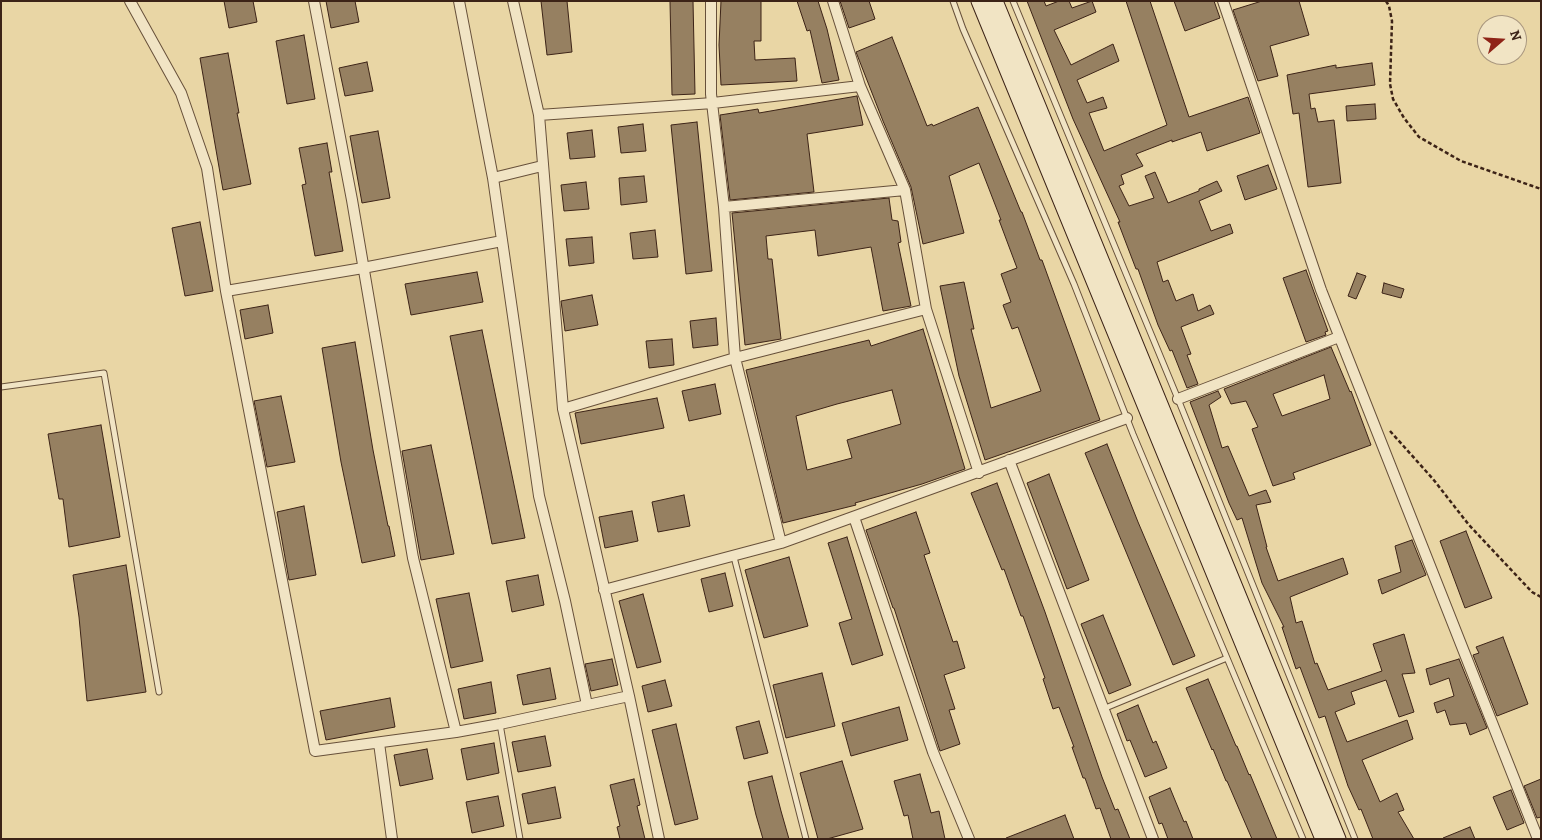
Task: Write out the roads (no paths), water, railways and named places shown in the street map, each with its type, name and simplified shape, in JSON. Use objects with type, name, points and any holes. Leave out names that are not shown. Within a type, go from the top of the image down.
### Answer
[{"type":"main road","points":[[979,1],[1323,839]]},
{"type":"main road","points":[[995,1],[1338,839]]},
{"type":"street","points":[[130,1],[182,93],[207,168],[226,291],[315,752],[456,732],[629,696]]},
{"type":"street","points":[[314,1],[352,200],[413,558],[456,732]]},
{"type":"street","points":[[458,1],[493,178],[539,496],[565,601],[587,705]]},
{"type":"street","points":[[513,1],[539,115],[563,409],[629,696],[659,839]]},
{"type":"street","points":[[710,1],[713,103],[724,207],[735,358],[781,543]]},
{"type":"street","points":[[833,1],[860,86],[905,190],[926,309],[979,473]]},
{"type":"street","points":[[1223,1],[1321,290],[1538,839]]},
{"type":"street","points":[[539,115],[713,103],[860,86]]},
{"type":"street","points":[[493,178],[542,166]]},
{"type":"street","points":[[724,207],[905,190]]},
{"type":"street","points":[[226,291],[363,268],[502,241]]},
{"type":"street","points":[[563,409],[735,358],[926,309]]},
{"type":"street","points":[[1178,399],[1339,337]]},
{"type":"street","points":[[604,590],[781,543],[1127,418]]},
{"type":"street","points":[[1008,460],[1102,710],[1153,839]]},
{"type":"street","points":[[854,517],[933,752],[969,839]]},
{"type":"street","points":[[379,743],[392,839]]},
{"type":"lane","points":[[953,1],[963,29],[1074,284],[1127,418],[1303,839]]},
{"type":"lane","points":[[1013,1],[1178,399],[1355,839]]},
{"type":"lane","points":[[1,387],[104,373],[159,692]]},
{"type":"lane","points":[[734,557],[806,839]]},
{"type":"lane","points":[[1102,710],[1227,658]]},
{"type":"lane","points":[[500,724],[520,839]]}]
